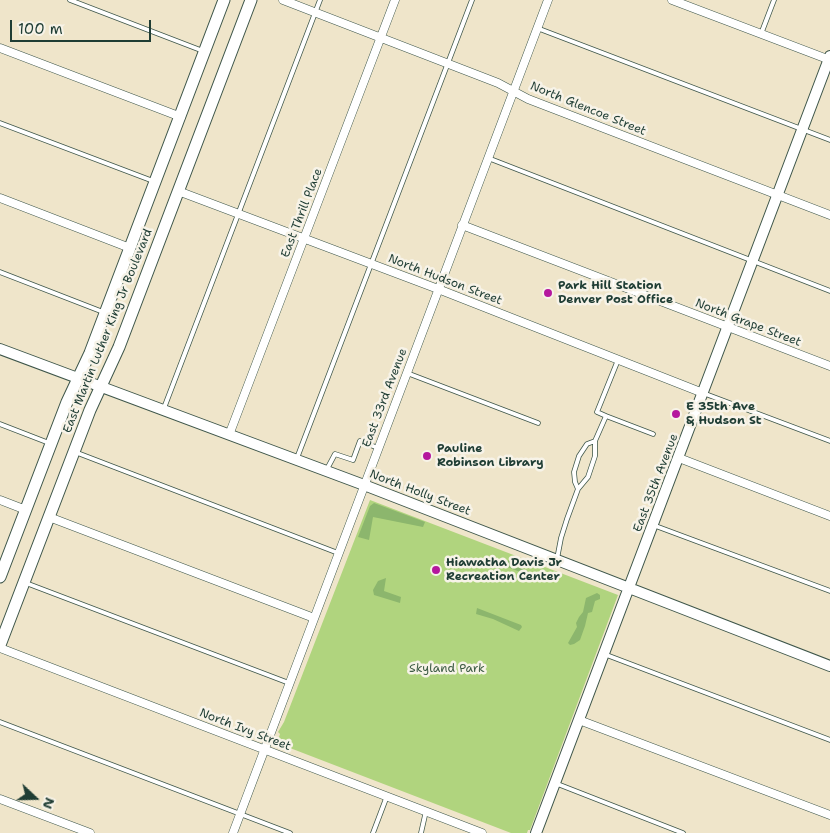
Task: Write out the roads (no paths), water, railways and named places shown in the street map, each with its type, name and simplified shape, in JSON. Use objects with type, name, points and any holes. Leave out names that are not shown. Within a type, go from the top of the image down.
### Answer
[{"type":"main road","name":"East Martin Luther King Jr Boulevard","points":[[0,577],[51,444],[90,353],[224,0]]},
{"type":"main road","name":"East Martin Luther King Jr Boulevard","points":[[0,646],[90,410],[119,347],[251,0]]},
{"type":"street","name":"North Glencoe Street","points":[[282,0],[498,83],[528,99],[830,215]]},
{"type":"street","name":"East Thrill Place","points":[[229,435],[395,0]]},
{"type":"street","name":"East 33rd Avenue","points":[[233,833],[548,0]]},
{"type":"street","points":[[672,0],[830,59]]},
{"type":"street","points":[[697,9],[700,0]]},
{"type":"street","points":[[0,48],[180,117]]},
{"type":"street","name":"East 35th Avenue","points":[[536,833],[830,59]]},
{"type":"street","name":"North Hudson Street","points":[[178,191],[438,289],[703,393]]},
{"type":"street","points":[[0,198],[130,248]]},
{"type":"street","name":"North Grape Street","points":[[462,225],[830,366]]},
{"type":"street","name":"North Holly Street","points":[[0,349],[364,485],[830,666]]},
{"type":"street","points":[[679,458],[830,516]]},
{"type":"street","points":[[0,500],[26,510]]},
{"type":"street","points":[[49,517],[314,618]]},
{"type":"street","name":"North Ivy Street","points":[[0,646],[482,833]]},
{"type":"street","points":[[579,720],[830,815]]},
{"type":"street","points":[[0,799],[90,833]]},
{"type":"lane","points":[[70,0],[205,52]]},
{"type":"lane","points":[[164,410],[320,0]]},
{"type":"lane","points":[[296,460],[472,0]]},
{"type":"lane","points":[[761,34],[774,0]]},
{"type":"lane","points":[[537,28],[830,140]]},
{"type":"lane","points":[[0,122],[155,182]]},
{"type":"lane","points":[[488,158],[830,291]]},
{"type":"lane","points":[[0,272],[105,313]]},
{"type":"lane","points":[[618,360],[597,412],[653,434]]},
{"type":"lane","points":[[406,373],[538,423]]},
{"type":"lane","points":[[703,393],[830,441]]},
{"type":"lane","points":[[557,559],[560,538],[578,489],[588,477],[596,456],[595,441],[606,416]]},
{"type":"lane","points":[[0,424],[51,444]]},
{"type":"lane","points":[[326,471],[335,454],[353,460],[360,441],[378,448]]},
{"type":"lane","points":[[578,489],[574,472],[579,456],[587,444],[595,441]]},
{"type":"lane","points":[[74,452],[338,553]]},
{"type":"lane","points":[[653,525],[830,591]]},
{"type":"lane","points":[[24,582],[289,683]]},
{"type":"lane","points":[[604,654],[830,740]]},
{"type":"lane","points":[[0,722],[290,833]]},
{"type":"lane","points":[[555,783],[683,833]]},
{"type":"lane","points":[[373,833],[387,796]]},
{"type":"lane","points":[[421,833],[426,811]]},
{"type":"place","name":"Park Hill Station Denver Post Office","points":[[548,293]]},
{"type":"place","name":"E 35th Ave & Hudson St","points":[[676,414]]},
{"type":"place","name":"Pauline Robinson Library","points":[[427,456]]},
{"type":"place","name":"Hiawatha Davis Jr Recreation Center","points":[[436,570]]},
{"type":"park label","name":"Skyland Park","points":[[447,669]]}]
